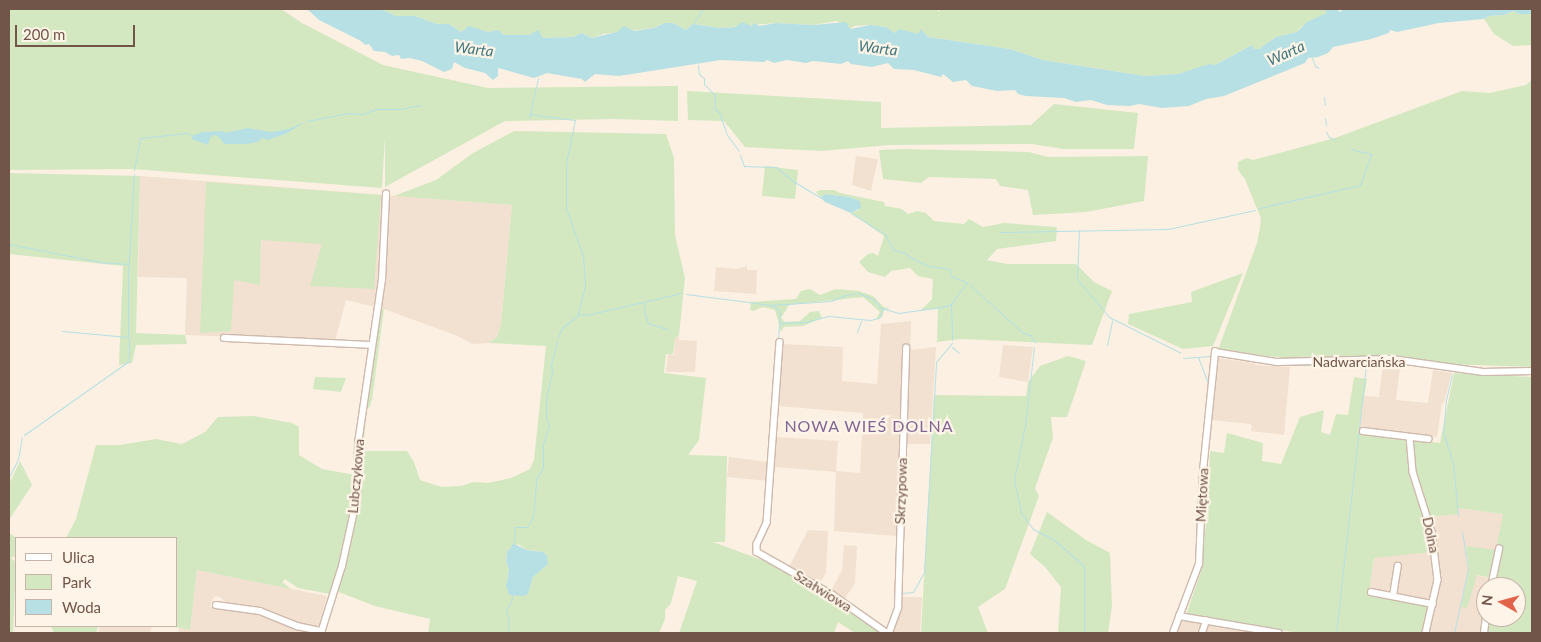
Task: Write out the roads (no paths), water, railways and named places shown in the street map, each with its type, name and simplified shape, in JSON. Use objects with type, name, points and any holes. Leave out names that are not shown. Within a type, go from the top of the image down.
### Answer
[{"type":"street","name":"Lubczykowa","points":[[321,632],[342,566],[357,498],[358,444],[382,280],[386,194]]},
{"type":"street","points":[[224,338],[372,345]]},
{"type":"street","name":"Szałwiowa","points":[[780,342],[767,523],[757,544],[757,552],[832,595],[888,633]]},
{"type":"street","name":"Skrzypowa","points":[[888,633],[898,608],[906,348]]},
{"type":"street","name":"Nadwarciańska","points":[[1215,352],[1277,362],[1392,359],[1483,372],[1532,371]]},
{"type":"street","name":"Miętowa","points":[[1173,633],[1199,564],[1203,471],[1215,352]]},
{"type":"street","points":[[1363,431],[1430,439]]},
{"type":"street","name":"Dolna","points":[[1410,437],[1413,472],[1432,532],[1438,580],[1426,633]]},
{"type":"street","points":[[1493,577],[1499,549]]},
{"type":"street","points":[[1393,596],[1398,566]]},
{"type":"street","points":[[1371,592],[1433,604]]},
{"type":"street","points":[[216,605],[260,611],[297,626],[321,632]]},
{"type":"street","points":[[1180,616],[1279,633]]},
{"type":"street","points":[[1202,633],[1206,620]]},
{"type":"water","name":"Warta","points":[[307,9],[381,9],[396,16],[415,16],[437,24],[449,24],[461,32],[469,26],[488,32],[498,30],[504,35],[530,35],[538,30],[543,38],[573,37],[582,33],[591,38],[617,32],[624,26],[634,31],[654,28],[665,23],[673,23],[686,30],[693,24],[720,28],[735,27],[743,22],[751,26],[755,23],[759,26],[776,23],[813,25],[846,22],[850,29],[870,25],[886,27],[895,33],[899,29],[918,34],[921,29],[928,37],[1010,49],[1043,60],[1145,76],[1178,74],[1209,64],[1215,65],[1252,45],[1254,49],[1259,49],[1276,37],[1297,32],[1307,22],[1327,13],[1324,9],[1337,9],[1340,12],[1344,9],[1532,9],[1532,14],[1518,14],[1514,11],[1504,15],[1489,16],[1484,19],[1439,23],[1397,32],[1390,30],[1389,33],[1371,39],[1333,47],[1328,53],[1308,58],[1305,63],[1224,96],[1206,99],[1189,106],[1162,108],[1139,104],[1130,106],[1107,105],[1091,100],[1076,102],[1064,98],[1026,96],[1018,94],[1015,90],[997,91],[972,86],[966,80],[953,82],[943,74],[941,77],[914,70],[894,69],[888,63],[872,67],[851,64],[848,61],[841,64],[813,61],[806,63],[787,60],[774,63],[767,60],[764,62],[721,60],[619,76],[595,74],[585,82],[582,79],[547,73],[534,78],[498,68],[498,76],[493,80],[485,73],[465,68],[454,62],[452,69],[444,72],[422,61],[410,58],[401,59],[399,55],[392,56],[385,52],[374,51],[369,44],[365,45],[361,41],[319,20]]},
{"type":"water","points":[[307,121],[285,134],[268,140],[262,138],[258,142],[247,144],[224,144],[218,136],[214,135],[210,138],[208,145],[192,139],[192,136],[202,132],[224,131],[225,133],[248,128],[271,132],[289,129]]},
{"type":"water","points":[[824,194],[849,197],[860,201],[861,208],[851,213],[825,202],[821,198]]},
{"type":"water","points":[[512,543],[527,550],[543,552],[547,556],[548,564],[533,577],[528,594],[524,596],[509,595],[506,586],[509,570],[506,561],[507,551],[511,548]]},
{"type":"waterway","points":[[693,24],[703,9]]},
{"type":"waterway","name":"Warta","points":[[1312,58],[1315,66],[1319,68]]},
{"type":"waterway","points":[[698,65],[699,74],[704,78],[704,84],[715,95],[715,109],[719,112],[727,135],[739,151]]},
{"type":"waterway","points":[[529,118],[538,78]]},
{"type":"waterway","points":[[1324,97],[1325,105]]},
{"type":"waterway","points":[[307,121],[348,113],[363,114],[376,109],[400,109],[421,105]]},
{"type":"waterway","points":[[530,114],[575,120],[566,163],[566,208],[583,256],[585,286],[578,315]]},
{"type":"waterway","points":[[1325,118],[1326,125]]},
{"type":"waterway","points":[[1326,132],[1329,137],[1335,140]]},
{"type":"waterway","points":[[134,170],[140,138],[187,133],[192,136]]},
{"type":"waterway","points":[[1259,208],[1360,185],[1371,154],[1351,149]]},
{"type":"waterway","points":[[740,155],[744,166],[776,167],[793,181],[821,198]]},
{"type":"waterway","points":[[62,331],[128,337],[128,275],[134,174]]},
{"type":"waterway","points":[[1000,232],[1168,229],[1255,210]]},
{"type":"waterway","points":[[851,213],[885,234],[893,250],[905,253],[929,266],[950,270],[951,276],[968,283]]},
{"type":"waterway","points":[[1079,230],[1077,279],[1109,317],[1181,353]]},
{"type":"waterway","points":[[9,244],[100,262],[128,264]]},
{"type":"waterway","points":[[686,294],[771,305],[831,301],[858,293],[873,299],[881,308],[898,313],[951,304],[966,283]]},
{"type":"waterway","points":[[970,285],[1022,332],[1030,335],[1035,342]]},
{"type":"waterway","points":[[558,337],[562,328],[578,315],[591,314],[682,293]]},
{"type":"waterway","points":[[645,303],[644,312],[648,323],[667,329]]},
{"type":"waterway","points":[[951,304],[952,340]]},
{"type":"waterway","points":[[771,305],[778,309],[780,315],[778,340]]},
{"type":"waterway","points":[[780,323],[806,322],[829,316],[870,320],[879,318],[883,308]]},
{"type":"waterway","points":[[857,332],[861,321]]},
{"type":"waterway","points":[[1107,345],[1112,321]]},
{"type":"waterway","points":[[24,435],[129,361],[129,339]]},
{"type":"waterway","points":[[514,543],[515,527],[527,527],[533,517],[536,479],[543,468],[543,444],[549,426],[546,417],[546,400],[552,372],[551,364],[557,341]]},
{"type":"waterway","points":[[902,593],[913,592],[924,572],[936,362],[952,343]]},
{"type":"waterway","points":[[952,347],[959,353]]},
{"type":"waterway","points":[[1034,347],[1025,425],[1014,480],[1021,513],[1033,529],[1053,539],[1084,566],[1084,633]]},
{"type":"waterway","points":[[1183,358],[1211,356]]},
{"type":"waterway","points":[[1198,357],[1209,385]]},
{"type":"waterway","points":[[1336,633],[1366,364]]},
{"type":"waterway","points":[[1280,365],[1373,364]]},
{"type":"waterway","points":[[1452,374],[1446,399],[1443,432],[1453,463],[1458,516]]},
{"type":"waterway","points":[[9,477],[18,459],[22,437]]},
{"type":"waterway","points":[[1454,633],[1468,569],[1462,532]]},
{"type":"waterway","points":[[508,633],[509,620],[506,609],[511,602],[513,594]]},
{"type":"district","name":"NOWA WIEŚ DOLNA","points":[[869,426]]}]
